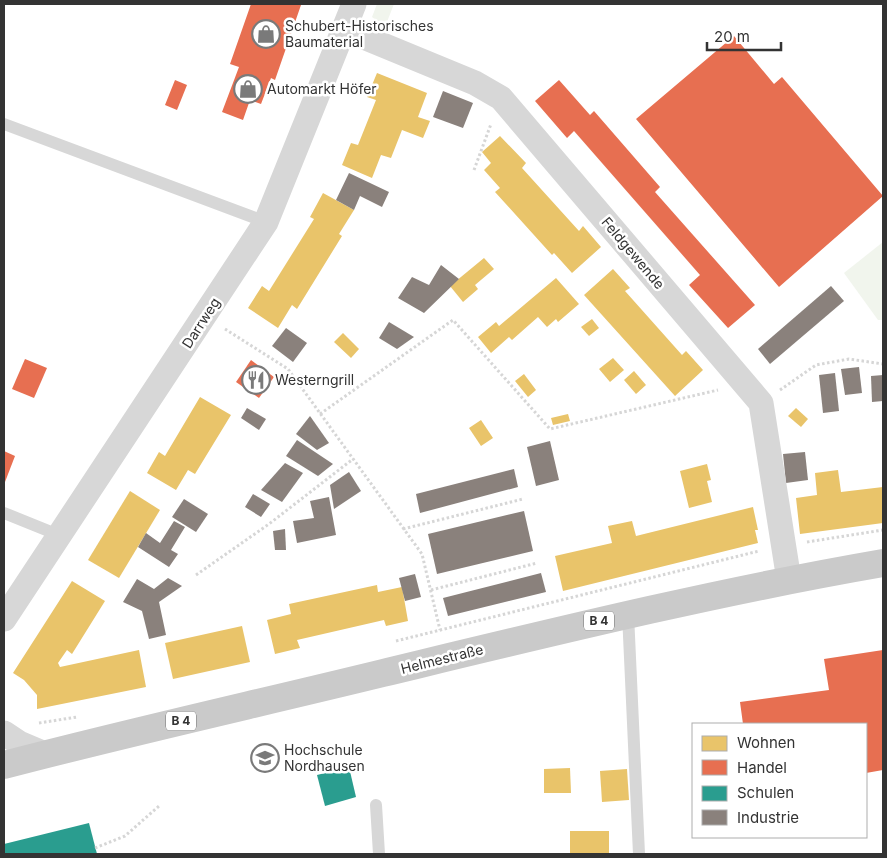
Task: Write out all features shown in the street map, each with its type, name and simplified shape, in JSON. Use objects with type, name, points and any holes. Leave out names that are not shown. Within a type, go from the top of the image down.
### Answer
[{"type":"main road","name":"Helmestraße","points":[[4,765],[628,614],[789,580],[883,564]]},
{"type":"street","name":"Darrweg","points":[[4,620],[206,316],[266,222],[354,4]]},
{"type":"street","name":"Feldgewende","points":[[344,29],[475,83],[501,98],[761,403]]},
{"type":"street","points":[[761,403],[789,580]]},
{"type":"street","points":[[4,733],[19,743],[45,754]]},
{"type":"lane","points":[[4,124],[266,222]]},
{"type":"lane","points":[[4,513],[61,536]]},
{"type":"lane","points":[[628,614],[639,854]]},
{"type":"lane","points":[[376,805],[379,854]]},
{"type":"path","points":[[474,170],[501,98]]},
{"type":"path","points":[[206,316],[288,369],[422,554],[447,658]]},
{"type":"path","points":[[320,414],[453,320],[550,429],[725,388],[740,378]]},
{"type":"path","points":[[761,403],[816,365],[849,360],[883,364]]},
{"type":"path","points":[[196,575],[269,524],[353,459]]},
{"type":"path","points":[[403,529],[523,499]]},
{"type":"path","points":[[431,590],[537,563]]},
{"type":"path","points":[[95,848],[125,836],[159,806]]},
{"type":"shaded area","points":[[377,4],[394,4],[385,27],[372,17]]},
{"type":"shaded area","points":[[883,242],[883,320],[878,320],[844,273]]},
{"type":"building: Wohnen","points":[[377,73],[427,93],[418,117],[430,121],[423,138],[402,130],[391,158],[381,155],[372,178],[342,165],[351,143],[358,145],[376,100],[367,97]]},
{"type":"building: Wohnen","points":[[500,136],[526,163],[522,168],[579,231],[583,226],[601,247],[572,273],[554,253],[552,255],[495,192],[500,188],[484,170],[491,163],[482,152]]},
{"type":"building: Wohnen","points":[[323,193],[354,210],[339,234],[342,236],[297,309],[292,305],[278,328],[248,308],[262,286],[269,291],[314,219],[310,217]]},
{"type":"building: Wohnen","points":[[484,258],[494,269],[475,285],[478,289],[463,302],[450,286]]},
{"type":"building: Wohnen","points":[[613,269],[630,288],[625,291],[682,355],[686,351],[703,370],[675,396],[584,295]]},
{"type":"building: Wohnen","points":[[556,278],[579,304],[558,322],[556,319],[547,327],[538,317],[512,340],[509,337],[491,353],[478,337],[496,322],[499,326]]},
{"type":"building: Wohnen","points":[[592,319],[599,328],[589,336],[581,327]]},
{"type":"building: Wohnen","points":[[343,333],[359,349],[351,358],[334,342]]},
{"type":"building: Wohnen","points":[[613,358],[624,370],[610,382],[599,369]]},
{"type":"building: Wohnen","points":[[634,371],[646,385],[636,394],[624,380]]},
{"type":"building: Wohnen","points":[[524,374],[536,390],[528,397],[515,381]]},
{"type":"building: Wohnen","points":[[200,397],[231,415],[195,474],[188,470],[176,490],[147,473],[159,452],[165,456]]},
{"type":"building: Wohnen","points":[[796,408],[808,419],[801,427],[788,416]]},
{"type":"building: Wohnen","points":[[568,414],[570,421],[553,425],[551,418]]},
{"type":"building: Wohnen","points":[[481,420],[493,438],[481,446],[469,428]]},
{"type":"building: Wohnen","points":[[707,464],[711,480],[707,481],[712,502],[689,508],[680,471]]},
{"type":"building: Wohnen","points":[[838,470],[841,492],[883,487],[883,523],[800,534],[796,498],[817,495],[815,473]]},
{"type":"building: Wohnen","points":[[130,491],[160,510],[119,578],[88,560]]},
{"type":"building: Wohnen","points":[[753,507],[758,530],[755,530],[758,543],[563,591],[555,556],[612,543],[608,526],[632,521],[636,536]]},
{"type":"building: Wohnen","points":[[72,581],[105,601],[72,654],[67,650],[58,663],[60,667],[139,650],[146,687],[37,709],[37,695],[24,680],[13,673]]},
{"type":"building: Wohnen","points":[[377,585],[378,592],[402,587],[408,621],[386,626],[384,620],[297,640],[300,648],[275,654],[267,620],[291,614],[289,604]]},
{"type":"building: Wohnen","points":[[242,626],[250,662],[173,679],[165,643]]},
{"type":"building: Wohnen","points":[[570,768],[571,793],[544,793],[544,769]]},
{"type":"building: Wohnen","points":[[627,769],[629,800],[602,802],[600,771]]},
{"type":"building: Wohnen","points":[[570,831],[609,831],[609,854],[570,854]]},
{"type":"building: Handel","name":"Schubert-Historisches Baumaterial","points":[[251,4],[301,5],[275,80],[271,78],[261,104],[250,100],[243,120],[222,112],[239,67],[230,64]]},
{"type":"building: Handel","points":[[734,36],[774,84],[782,77],[883,196],[779,287],[636,119]]},
{"type":"building: Handel","points":[[175,80],[187,85],[177,110],[165,105]]},
{"type":"building: Handel","points":[[559,80],[590,115],[594,111],[660,187],[655,192],[755,305],[728,328],[689,285],[700,275],[574,131],[567,138],[535,101]]},
{"type":"building: Handel","points":[[25,359],[47,368],[34,398],[12,389]]},
{"type":"building: Handel","points":[[251,360],[274,377],[259,398],[236,382]]},
{"type":"building: Handel","points":[[4,451],[15,456],[5,482],[4,481]]},
{"type":"building: Handel","points":[[883,650],[883,770],[867,773],[867,723],[743,723],[740,702],[829,690],[824,659]]},
{"type":"building: Schulen","points":[[349,767],[356,797],[325,806],[317,775]]},
{"type":"building: Schulen","points":[[89,823],[97,854],[4,854],[4,844]]},
{"type":"building: Industrie","points":[[443,91],[473,103],[463,128],[433,117]]},
{"type":"building: Industrie","points":[[349,173],[389,192],[382,207],[360,196],[354,210],[336,200]]},
{"type":"building: Industrie","points":[[441,265],[459,279],[424,313],[398,298],[412,277],[429,285]]},
{"type":"building: Industrie","points":[[831,286],[844,301],[770,364],[758,349]]},
{"type":"building: Industrie","points":[[389,322],[414,337],[397,349],[379,338]]},
{"type":"building: Industrie","points":[[286,328],[307,343],[293,362],[272,346]]},
{"type":"building: Industrie","points":[[859,367],[862,393],[845,395],[841,369]]},
{"type":"building: Industrie","points":[[835,373],[839,411],[823,413],[819,375]]},
{"type":"building: Industrie","points":[[883,375],[883,401],[872,402],[871,376]]},
{"type":"building: Industrie","points":[[247,408],[266,419],[259,430],[241,418]]},
{"type":"building: Industrie","points":[[310,416],[329,443],[317,450],[296,434]]},
{"type":"building: Industrie","points":[[297,440],[333,464],[318,476],[286,456]]},
{"type":"building: Industrie","points":[[550,441],[559,480],[536,486],[527,447]]},
{"type":"building: Industrie","points":[[805,452],[808,480],[786,483],[783,454]]},
{"type":"building: Industrie","points":[[285,463],[303,473],[282,502],[261,490]]},
{"type":"building: Industrie","points":[[514,469],[518,487],[420,513],[416,494]]},
{"type":"building: Industrie","points":[[349,472],[361,491],[334,509],[330,485]]},
{"type":"building: Industrie","points":[[253,494],[270,504],[261,517],[245,507]]},
{"type":"building: Industrie","points":[[329,497],[336,535],[297,543],[293,521],[314,518],[310,501]]},
{"type":"building: Industrie","points":[[184,499],[208,514],[196,532],[172,517]]},
{"type":"building: Industrie","points":[[524,511],[533,551],[437,574],[428,534]]},
{"type":"building: Industrie","points":[[174,521],[185,527],[171,550],[178,554],[169,567],[138,547],[146,533],[160,543]]},
{"type":"building: Industrie","points":[[285,529],[286,550],[275,550],[273,531]]},
{"type":"building: Industrie","points":[[541,573],[546,592],[448,616],[443,598]]},
{"type":"building: Industrie","points":[[415,574],[421,597],[405,601],[399,578]]},
{"type":"building: Industrie","points":[[168,578],[182,586],[159,602],[166,635],[149,639],[142,611],[123,602],[137,579],[154,589]]},
{"type":"place","name":"Schubert-Historisches Baumaterial","points":[[266,34]]},
{"type":"place","name":"Automarkt Höfer","points":[[248,89]]},
{"type":"place","name":"Westerngrill","points":[[256,380]]},
{"type":"place","name":"Hochschule Nordhausen","points":[[265,758]]}]
